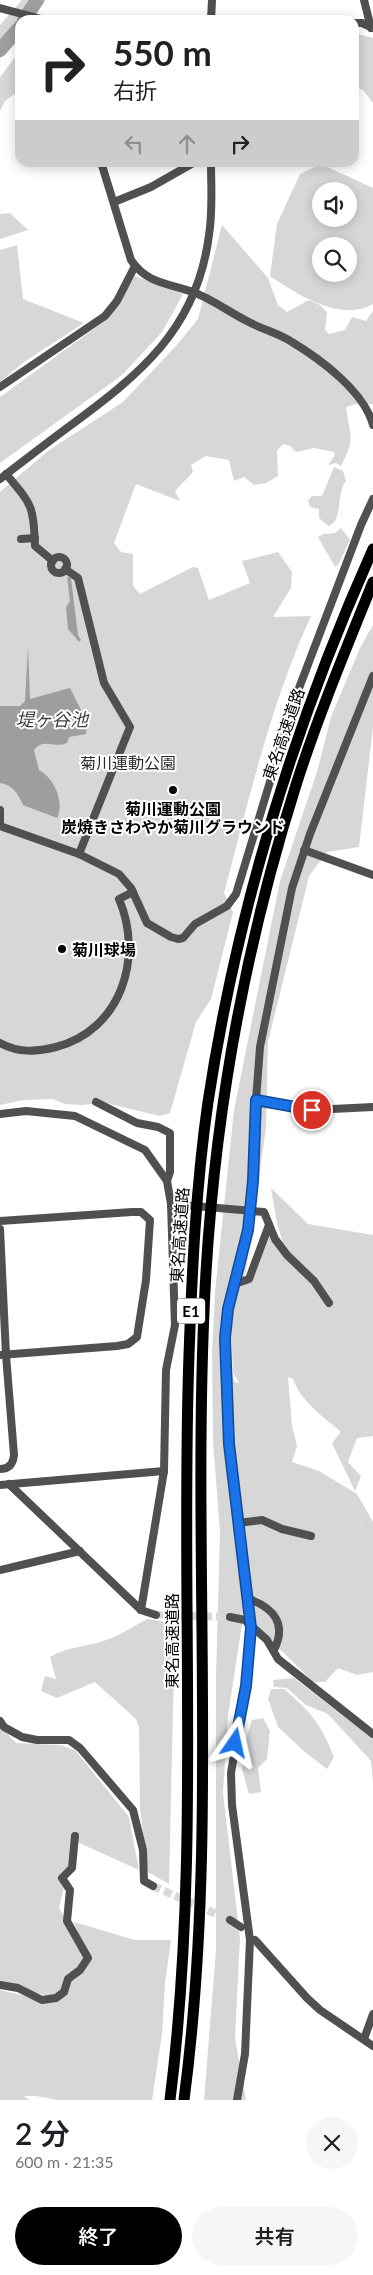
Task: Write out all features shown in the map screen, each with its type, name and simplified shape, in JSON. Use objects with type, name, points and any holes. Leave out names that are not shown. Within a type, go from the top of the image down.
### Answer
[{"type":"highway","name":"東名高速道路","points":[[170,2100],[180,1997],[187,1832],[189,1358],[199,1188],[208,1104],[238,946],[281,788],[323,669],[373,549]]},
{"type":"highway","name":"東名高速道路","points":[[184,2100],[193,2018],[201,1834],[202,1358],[211,1207],[222,1105],[251,950],[274,862],[297,783],[336,674],[373,582]]},
{"type":"street","points":[[211,15],[212,0]]},
{"type":"street","points":[[364,0],[372,28]]},
{"type":"street","points":[[0,8],[26,15]]},
{"type":"street","points":[[359,22],[362,22],[372,28]]},
{"type":"street","points":[[103,167],[131,260],[135,266],[150,279],[194,292],[248,322],[291,341],[337,374],[364,404],[373,423]]},
{"type":"street","points":[[114,202],[151,187],[186,167]]},
{"type":"street","points":[[79,854],[130,727],[104,683],[78,578],[65,569],[62,572],[55,571],[52,567],[53,561],[36,546],[36,511],[3,477],[135,376],[168,338],[194,292],[209,235],[211,167]]},
{"type":"street","points":[[0,387],[105,316],[117,301],[135,266]]},
{"type":"street","points":[[0,810],[0,825],[79,854],[124,877],[147,923],[178,940],[183,938],[195,924],[227,906],[236,894],[296,696],[361,525],[373,499]]},
{"type":"street","points":[[21,539],[35,538]]},
{"type":"street","points":[[237,2100],[245,2054],[250,1940],[232,1805],[231,1773],[250,1656],[251,1628],[227,1416],[225,1338],[228,1309],[248,1230],[253,1181],[260,1047],[292,888],[304,850],[373,676]]},
{"type":"street","points":[[304,850],[373,874]]},
{"type":"street","points":[[0,1043],[20,1051],[50,1048],[76,1040],[92,1030],[105,1017],[116,1004],[123,987],[130,956],[127,923],[119,899],[133,892]]},
{"type":"street","points":[[256,1100],[312,1110],[373,1107]]},
{"type":"street","points":[[96,1102],[136,1123],[158,1127],[170,1133],[170,1172],[167,1181]]},
{"type":"street","points":[[0,1114],[26,1111],[75,1116],[145,1150],[167,1181],[173,1204],[175,1325],[166,1370],[164,1471],[141,1610]]},
{"type":"street","points":[[173,1204],[264,1212],[286,1256],[314,1281],[330,1303]]},
{"type":"street","points":[[0,1221],[132,1212],[142,1212],[150,1220],[146,1280],[137,1337],[128,1344],[117,1346],[3,1355]]},
{"type":"street","points":[[235,1284],[249,1279],[269,1225]]},
{"type":"street","points":[[0,1228],[3,1355],[14,1456],[10,1466],[6,1469],[0,1469]]},
{"type":"street","points":[[0,1485],[164,1471]]},
{"type":"street","points":[[10,1484],[141,1610],[156,1615]]},
{"type":"street","points":[[238,1523],[262,1520],[282,1529],[311,1536]]},
{"type":"street","points":[[0,1570],[80,1551]]},
{"type":"street","points":[[249,1599],[270,1609],[277,1620],[280,1639],[274,1650]]},
{"type":"street","points":[[230,1617],[245,1620],[267,1640],[278,1659],[373,1734]]},
{"type":"street","points":[[0,1721],[4,1727],[22,1737],[37,1740],[70,1740],[80,1748],[133,1810],[143,1850],[144,1881],[153,1886]]},
{"type":"street","points":[[0,1985],[18,1988],[42,2000],[56,1998],[64,1992],[68,1980],[80,1970],[88,1958],[67,1921],[70,1890],[62,1878],[72,1868],[75,1836]]},
{"type":"street","points":[[230,1920],[241,1927]]},
{"type":"street","points":[[255,1940],[320,2010],[373,2046]]},
{"type":"street","points":[[364,2039],[373,2014]]},
{"type":"green space","points":[[22,0],[46,0],[35,15],[15,15],[15,40],[0,59],[0,25]]},
{"type":"green space","points":[[359,34],[373,38],[373,103],[363,90],[359,88]]},
{"type":"green space","points":[[15,58],[15,94],[5,101],[0,111],[0,77]]},
{"type":"green space","points":[[315,167],[328,167],[373,188],[373,304],[360,309],[333,308],[306,298],[270,276],[277,224],[300,174]]},
{"type":"green space","points":[[10,213],[28,230],[0,239],[0,214]]},
{"type":"green space","name":"菊川運動公園","points":[[222,225],[268,278],[278,305],[287,312],[309,300],[320,305],[327,312],[325,330],[329,334],[345,330],[352,317],[366,321],[373,311],[373,404],[360,403],[346,407],[351,437],[349,449],[341,466],[336,463],[328,465],[335,455],[334,452],[314,448],[296,452],[290,446],[283,444],[277,451],[278,476],[266,483],[254,485],[244,477],[234,481],[229,460],[206,456],[191,465],[193,472],[175,491],[180,501],[136,484],[114,543],[121,552],[133,554],[133,586],[140,594],[193,567],[198,568],[209,600],[250,583],[242,561],[278,552],[292,572],[291,588],[273,617],[311,616],[272,718],[252,788],[224,893],[233,912],[211,999],[196,1022],[170,1113],[160,1116],[106,1103],[65,1104],[52,1099],[23,1100],[0,1105],[0,492],[48,451],[123,402],[176,346],[198,319]]},
{"type":"green space","points":[[17,245],[23,299],[84,323],[24,362],[0,382],[0,250]]},
{"type":"green space","points":[[135,276],[183,294],[162,332],[122,375],[0,463],[0,397],[109,318]]},
{"type":"green space","points":[[334,467],[343,471],[346,481],[341,493],[336,519],[328,526],[319,518],[319,509],[310,507],[308,500],[312,496],[321,496],[323,494]]},
{"type":"green space","points":[[341,528],[350,540],[338,565],[335,567],[318,537],[323,534],[335,533]]},
{"type":"green space","points":[[373,625],[373,727],[359,847],[327,852],[309,876],[268,1042],[266,1128],[246,1271],[239,1288],[249,1279],[266,1231],[286,1254],[277,1223],[271,1188],[308,1224],[373,1235],[373,1436],[357,1438],[348,1462],[361,1476],[355,1491],[332,1443],[341,1432],[307,1402],[293,1379],[288,1377],[292,1426],[297,1446],[292,1462],[319,1471],[357,1494],[373,1522],[373,1672],[357,1675],[338,1668],[325,1682],[313,1682],[283,1652],[242,1624],[228,1716],[223,1793],[240,1938],[235,2038],[246,2100],[204,2100],[216,1950],[216,1677],[220,1532],[213,1441],[212,1352],[215,1292],[234,1110],[280,881],[317,772],[331,717],[360,648]],"holes":[[[231,1327],[233,1373],[239,1383],[235,1382],[226,1356]]]},
{"type":"green space","points":[[147,1619],[175,1623],[169,1884],[148,1872],[140,1808],[139,1727],[136,1719],[95,1682],[57,1698],[41,1691],[45,1676],[56,1679],[50,1657],[57,1653],[109,1639]]},
{"type":"green space","points":[[294,1678],[373,1739],[373,1783],[371,1761],[328,1714],[306,1705],[287,1688],[274,1687],[273,1680]]},
{"type":"green space","points":[[271,1689],[284,1689],[314,1719],[334,1757],[327,1769],[278,1727],[268,1699]]},
{"type":"green space","points":[[263,1718],[270,1731],[267,1759],[258,1768],[261,1792],[249,1794],[242,1769],[247,1736],[252,1720]]},
{"type":"green space","points":[[0,1726],[16,1743],[60,1745],[75,1750],[129,1817],[139,1870],[75,1841],[59,1908],[86,1955],[74,1922],[135,1940],[171,1940],[165,1983],[162,2034],[152,2100],[57,2100],[24,2096],[29,2100],[0,2100],[0,1990],[42,2000],[48,1996],[18,1988],[0,1986]]},
{"type":"water","points":[[67,577],[71,578],[78,635],[81,640],[79,642],[68,629],[66,607],[70,601]]},
{"type":"water","name":"堤ヶ谷池","points":[[28,646],[30,699],[70,688],[87,722],[86,734],[69,737],[67,743],[63,744],[41,744],[34,750],[39,770],[49,779],[57,791],[60,805],[57,818],[23,805],[15,791],[0,783],[0,706],[20,706],[25,701]]},
{"type":"waterway","points":[[27,15],[37,0]]},
{"type":"waterway","points":[[0,50],[15,33]]},
{"type":"tunnel","points":[[311,1536],[338,1534],[367,1522]]},
{"type":"tunnel","points":[[156,1615],[230,1617]]},
{"type":"tunnel","points":[[153,1886],[230,1920]]},
{"type":"place","name":"菊川運動公園 炭焼きさわやか菊川グラウンド","points":[[173,790]]},
{"type":"place","name":"菊川球場","points":[[62,949]]},
{"type":"route","points":[[235,1743],[246,1686],[251,1628],[249,1599],[230,1458],[225,1338],[228,1309],[248,1230],[253,1181],[256,1100],[312,1110]]}]
